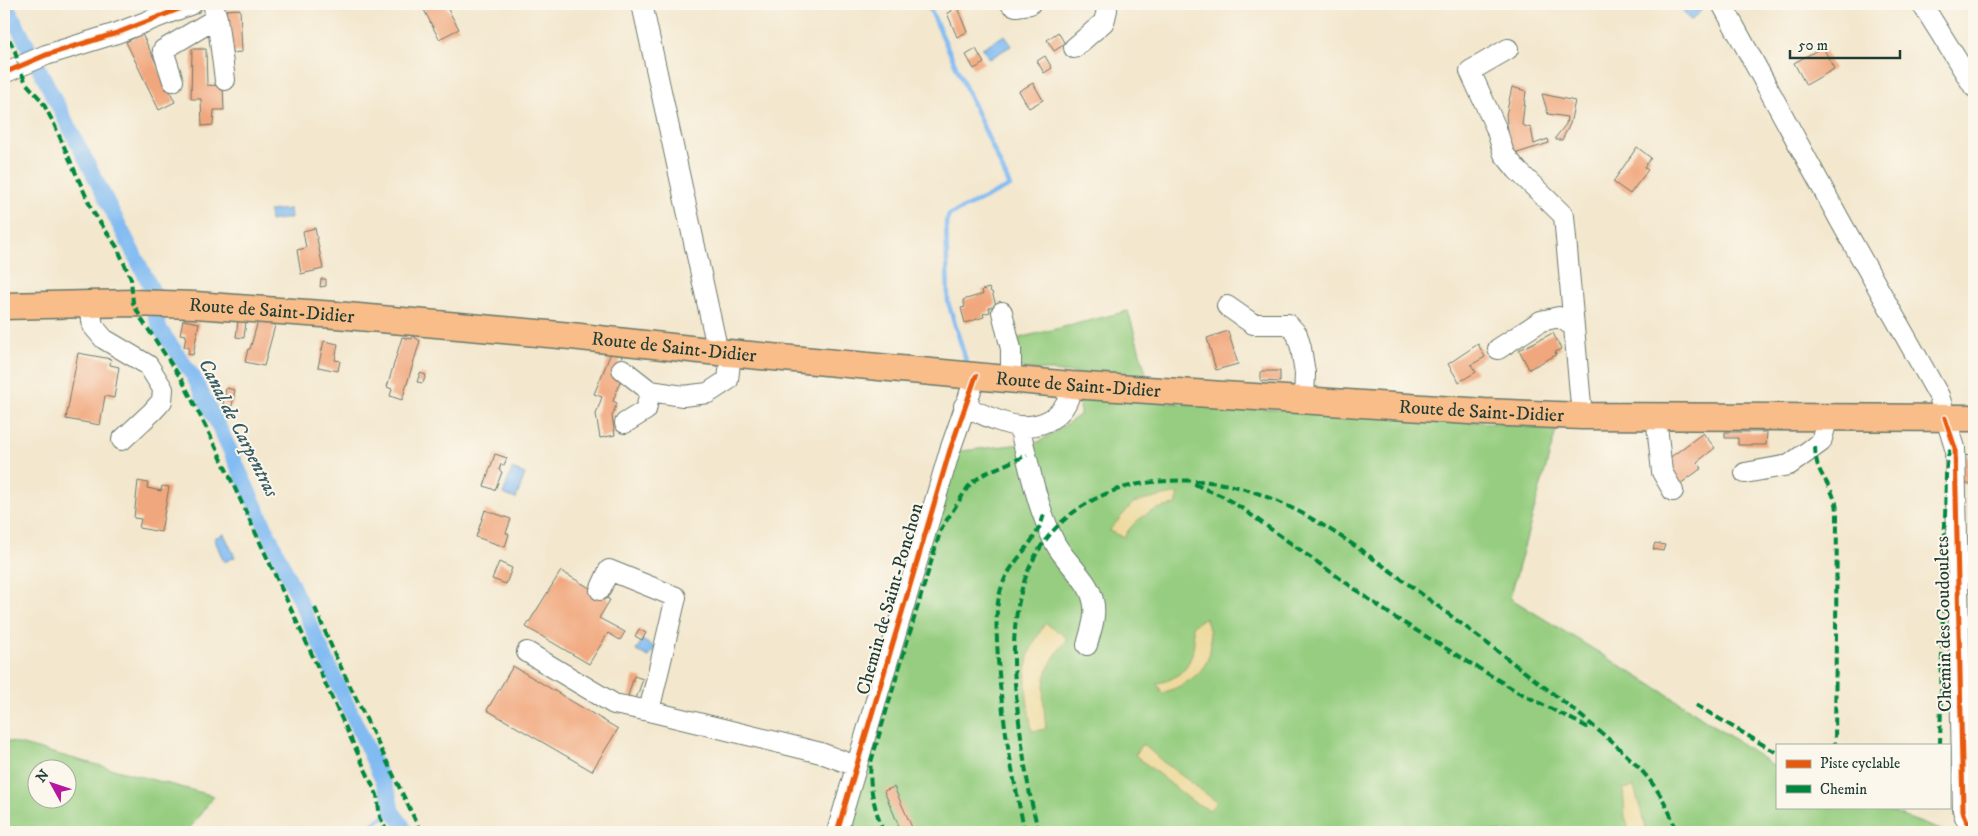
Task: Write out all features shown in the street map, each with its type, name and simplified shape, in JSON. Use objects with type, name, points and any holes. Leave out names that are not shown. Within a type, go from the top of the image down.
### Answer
[{"type":"main road","name":"Route de Saint-Didier","points":[[4,306],[139,303],[425,322],[725,353],[1072,385],[1304,402],[1582,416],[1974,418]]},
{"type":"street","points":[[4,73],[46,55],[117,33],[192,4]]},
{"type":"street","points":[[622,369],[650,391],[683,396],[708,393],[728,380],[725,353],[642,4]]},
{"type":"street","points":[[1011,4],[1016,6],[1030,4]]},
{"type":"street","points":[[1074,48],[1104,22],[1108,10],[1104,4]]},
{"type":"street","name":"Chemin des Coudoulets","points":[[1722,4],[1842,224],[1939,396],[1944,418],[1955,448],[1963,810],[1966,819],[1970,824],[1974,825]]},
{"type":"street","points":[[1922,4],[1966,64],[1974,87]]},
{"type":"street","points":[[173,81],[163,50],[215,11],[225,80]]},
{"type":"street","points":[[1508,49],[1470,71],[1496,128],[1504,154],[1517,170],[1564,216],[1582,416]]},
{"type":"street","points":[[90,304],[93,326],[104,339],[148,365],[163,389],[162,401],[122,440]]},
{"type":"street","points":[[1227,306],[1253,324],[1288,324],[1297,334],[1305,373],[1304,402]]},
{"type":"street","points":[[1002,312],[1011,349],[1011,379]]},
{"type":"street","points":[[1498,349],[1541,321],[1558,317],[1573,326]]},
{"type":"street","name":"Chemin de Saint-Ponchon","points":[[837,832],[964,406],[976,376]]},
{"type":"street","points":[[964,406],[1019,426],[1038,425],[1055,417],[1067,402],[1072,385]]},
{"type":"street","points":[[625,423],[646,410],[650,391]]},
{"type":"street","points":[[1656,416],[1662,472],[1673,491]]},
{"type":"street","points":[[1745,472],[1789,465],[1798,460],[1821,442],[1828,417]]},
{"type":"street","points":[[1019,426],[1033,480],[1050,533],[1064,558],[1087,585],[1093,598],[1095,613],[1087,645]]},
{"type":"street","points":[[600,590],[609,570],[676,598],[649,711]]},
{"type":"street","points":[[527,652],[614,704],[821,754],[856,766]]},
{"type":"green space","points":[[1128,311],[1148,380],[1020,368],[1019,338]]},
{"type":"green space","points":[[1080,397],[1557,427],[1510,598],[1673,698],[1776,767],[1776,808],[1881,808],[1943,832],[844,832],[953,452],[1039,442],[1080,415]]},
{"type":"green space","points":[[4,740],[72,758],[28,758],[28,808],[78,808],[78,760],[214,796],[187,832],[4,832]]},
{"type":"sand","points":[[1179,494],[1176,505],[1160,508],[1146,515],[1134,524],[1124,537],[1109,531],[1133,503]]},
{"type":"sand","points":[[1205,617],[1210,632],[1211,644],[1209,656],[1204,666],[1187,682],[1162,693],[1157,683],[1176,676],[1183,670],[1192,654],[1194,645],[1192,626]]},
{"type":"sand","points":[[1045,623],[1065,636],[1067,640],[1051,662],[1044,682],[1046,729],[1032,731],[1027,696],[1026,669],[1030,652]]},
{"type":"sand","points":[[1141,745],[1144,745],[1162,761],[1217,802],[1209,810],[1192,801],[1135,755]]},
{"type":"sand","points":[[1634,787],[1647,832],[1630,832],[1625,817],[1623,789]]},
{"type":"water","points":[[1689,4],[1697,4],[1702,10],[1691,21],[1682,9]]},
{"type":"water","points":[[1005,35],[1011,46],[989,59],[982,48]]},
{"type":"water","points":[[290,209],[291,218],[270,221],[269,211]]},
{"type":"water","points":[[512,469],[525,474],[516,499],[503,494]]},
{"type":"water","points":[[224,534],[235,557],[224,562],[214,538]]},
{"type":"water","points":[[642,640],[656,648],[649,657],[636,651]]},
{"type":"building","points":[[421,4],[445,4],[459,29],[439,39]]},
{"type":"building","points":[[952,4],[964,4],[957,7],[967,32],[957,37],[947,13],[952,11]]},
{"type":"building","points":[[240,9],[242,52],[228,53],[226,10]]},
{"type":"building","points":[[1058,32],[1065,44],[1054,51],[1047,40]]},
{"type":"building","points":[[142,34],[175,102],[159,110],[126,42]]},
{"type":"building","points":[[1823,47],[1834,69],[1806,85],[1794,63]]},
{"type":"building","points":[[192,49],[206,49],[207,85],[223,86],[224,110],[214,110],[213,125],[202,126],[201,99],[191,99]]},
{"type":"building","points":[[976,49],[984,63],[974,69],[966,55]]},
{"type":"building","points":[[1045,56],[1052,68],[1044,73],[1037,61]]},
{"type":"building","points":[[1033,83],[1043,100],[1029,108],[1019,91]]},
{"type":"building","points":[[1512,87],[1526,91],[1522,125],[1531,128],[1534,144],[1548,139],[1549,143],[1511,155],[1506,115]]},
{"type":"building","points":[[1542,94],[1575,101],[1570,124],[1562,140],[1556,140],[1556,137],[1566,124],[1567,117],[1548,114]]},
{"type":"building","points":[[1637,147],[1651,158],[1644,167],[1648,170],[1630,194],[1613,182]]},
{"type":"building","points":[[315,228],[323,269],[301,274],[297,250],[306,248],[303,231]]},
{"type":"building","points":[[321,279],[326,279],[326,286],[320,287]]},
{"type":"building","points":[[989,288],[996,305],[989,308],[990,312],[983,314],[984,317],[965,323],[961,308],[965,307],[963,300],[983,294],[982,290]]},
{"type":"building","points":[[183,320],[199,323],[193,355],[188,354],[189,347],[184,347],[186,335],[180,334]]},
{"type":"building","points":[[238,321],[246,321],[244,338],[236,337]]},
{"type":"building","points":[[258,321],[276,322],[264,366],[245,362]]},
{"type":"building","points":[[1228,331],[1238,364],[1216,370],[1207,338]]},
{"type":"building","points":[[1553,333],[1561,349],[1555,352],[1556,355],[1529,369],[1519,350]]},
{"type":"building","points":[[413,336],[420,341],[402,400],[390,396],[392,389],[387,387],[402,337],[412,339]]},
{"type":"building","points":[[324,341],[338,344],[335,360],[340,361],[338,371],[318,367]]},
{"type":"building","points":[[1478,344],[1485,357],[1471,365],[1476,372],[1459,382],[1448,364]]},
{"type":"building","points":[[78,353],[111,359],[110,365],[119,367],[114,398],[105,396],[100,425],[66,419]]},
{"type":"building","points":[[611,353],[623,353],[614,376],[621,379],[613,401],[617,403],[612,416],[615,435],[600,438],[596,414],[602,397],[594,394]]},
{"type":"building","points":[[1261,371],[1280,371],[1280,382],[1261,381]]},
{"type":"building","points":[[420,373],[426,375],[423,383],[417,382]]},
{"type":"building","points":[[226,388],[235,390],[232,406],[223,404]]},
{"type":"building","points":[[1725,432],[1767,432],[1766,445],[1738,445],[1738,438],[1725,438]]},
{"type":"building","points":[[1703,433],[1715,448],[1697,462],[1702,468],[1680,484],[1664,462]]},
{"type":"building","points":[[495,454],[507,458],[504,465],[501,464],[499,470],[502,472],[495,490],[484,486]]},
{"type":"building","points":[[1960,455],[1974,456],[1974,484],[1961,484]]},
{"type":"building","points":[[138,481],[148,483],[147,488],[161,491],[162,486],[169,487],[161,532],[139,528],[141,519],[134,518]]},
{"type":"building","points":[[485,510],[511,519],[506,533],[509,534],[505,547],[476,537]]},
{"type":"building","points":[[1655,543],[1665,545],[1663,551],[1653,549]]},
{"type":"building","points":[[499,562],[512,568],[506,584],[492,579]]},
{"type":"building","points":[[561,571],[610,600],[599,618],[625,632],[620,640],[608,633],[589,664],[526,627]]},
{"type":"building","points":[[639,629],[646,633],[642,640],[635,636]]},
{"type":"building","points":[[513,666],[618,729],[592,771],[487,710]]},
{"type":"building","points":[[634,676],[643,679],[636,699],[628,696]]},
{"type":"building","points":[[894,787],[914,832],[893,832],[892,829],[899,826],[884,791]]},
{"type":"waterway","name":"Canal de Carpentras","points":[[6,4],[155,295],[155,315],[160,329],[193,376],[222,433],[389,795],[392,811],[402,824],[405,832]]},
{"type":"waterway","points":[[928,4],[1010,186],[949,215],[946,222],[948,302],[967,364],[963,363]]},
{"type":"waterway","points":[[362,831],[392,811]]},
{"type":"marked path","points":[[4,29],[15,51],[26,83],[42,101],[93,212],[117,247],[131,279],[133,303],[142,320],[182,380],[214,443],[377,795],[380,817],[387,832]]},
{"type":"marked path","points":[[1815,446],[1819,469],[1831,490],[1837,510],[1835,744]]},
{"type":"marked path","points":[[1940,744],[1946,475],[1948,456],[1952,446]]},
{"type":"marked path","points":[[883,832],[871,789],[871,762],[941,529],[968,487],[974,481],[986,473],[1027,455]]},
{"type":"marked path","points":[[1039,832],[1026,773],[1017,707],[1014,647],[1016,617],[1022,588],[1033,561],[1048,537],[1070,515],[1086,504],[1094,499],[1129,486],[1181,480],[1224,484],[1270,498],[1325,526],[1392,572],[1558,697],[1628,756],[1652,783],[1662,798],[1676,832]]},
{"type":"marked path","points":[[1194,484],[1222,496],[1240,507],[1394,617],[1518,692],[1591,729]]},
{"type":"marked path","points":[[1025,832],[1005,725],[998,660],[997,615],[999,598],[1005,579],[1029,544],[1044,514]]},
{"type":"marked path","points":[[315,608],[336,657],[421,832]]},
{"type":"marked path","points":[[1696,705],[1776,752]]},
{"type":"cycle path","points":[[4,73],[46,55],[117,33],[192,4]]},
{"type":"cycle path","points":[[837,832],[950,450],[976,376]]},
{"type":"cycle path","points":[[1945,418],[1955,448],[1963,810],[1965,818],[1974,825]]}]
